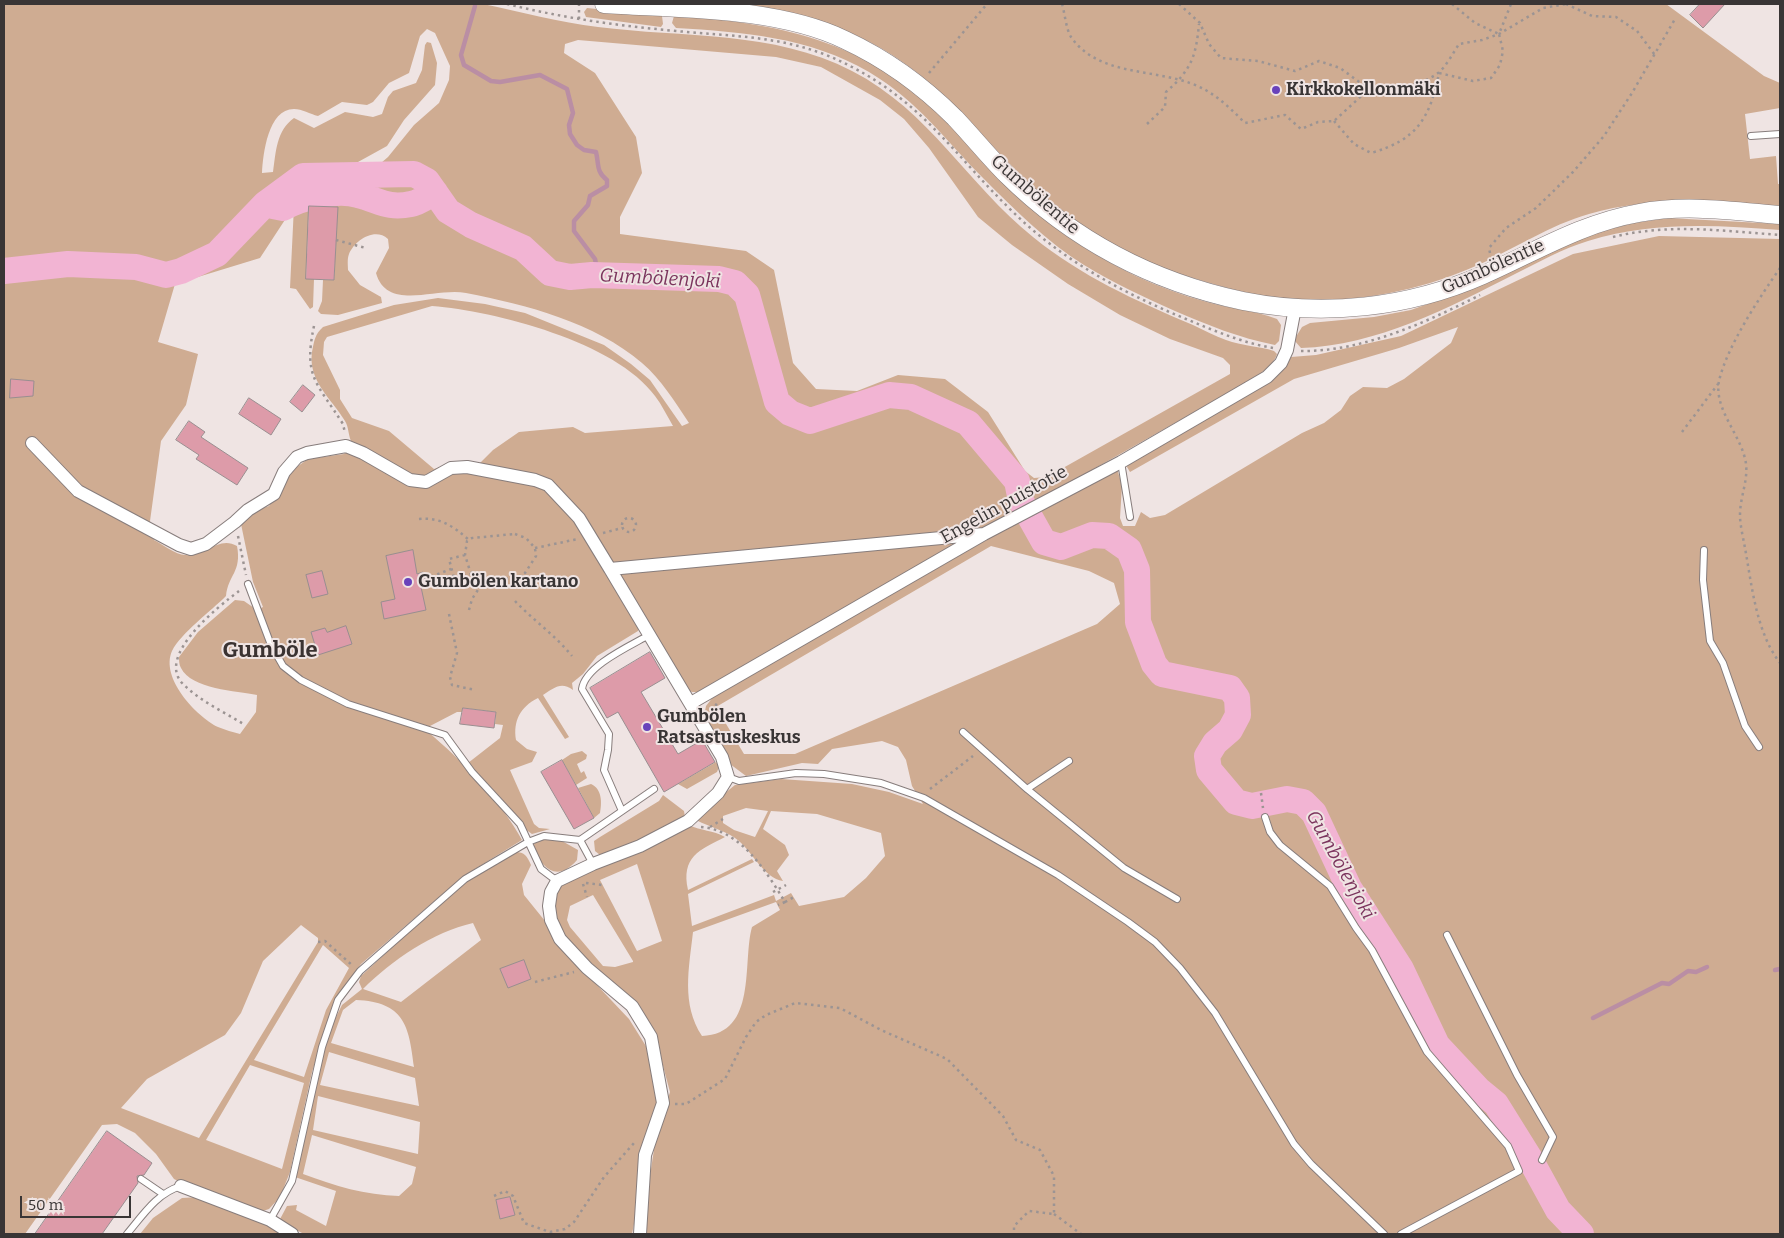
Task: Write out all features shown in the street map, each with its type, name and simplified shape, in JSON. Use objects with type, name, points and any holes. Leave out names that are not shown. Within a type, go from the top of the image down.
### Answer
[{"type":"main road","name":"Gumbölentie","points":[[604,4],[759,16],[805,25],[844,39],[919,84],[955,118],[1007,175],[1049,213],[1084,239],[1140,268],[1188,288],[1246,301],[1295,308],[1360,308],[1427,295],[1492,270],[1588,226],[1640,212],[1694,208],[1780,215]]},
{"type":"street","name":"Engelin puistotie","points":[[692,703],[984,534],[1121,462],[1267,377],[1281,362],[1287,350],[1295,308]]},
{"type":"street","points":[[32,443],[78,491],[179,545],[191,549],[206,544],[248,510],[274,494],[284,472],[297,458],[307,453],[346,446],[363,452],[410,480],[426,482],[452,468],[467,467],[542,482],[559,495],[579,518],[692,703],[722,757],[728,777],[718,793],[688,820],[640,846],[593,864],[557,881],[551,892],[549,906],[551,920],[560,939],[587,968],[632,1006],[651,1037],[663,1103],[645,1155],[640,1234]]},
{"type":"street","points":[[610,569],[984,534]]},
{"type":"street","points":[[182,1186],[270,1220],[292,1234]]},
{"type":"lane","points":[[1751,136],[1780,134]]},
{"type":"lane","points":[[1121,462],[1130,517]]},
{"type":"lane","points":[[1704,550],[1703,580],[1710,641],[1723,663],[1745,726],[1760,747]]},
{"type":"lane","points":[[248,584],[271,645],[283,666],[301,680],[348,704],[445,735],[472,772],[520,824],[541,869],[557,881]]},
{"type":"lane","points":[[622,811],[604,770],[609,734],[582,689],[583,682],[595,668],[649,635]]},
{"type":"lane","points":[[963,732],[1027,789],[1124,868],[1178,899]]},
{"type":"lane","points":[[1027,789],[1069,761]]},
{"type":"lane","points":[[728,777],[739,781],[796,773],[824,774],[880,783],[924,798],[1058,874],[1155,942],[1180,968],[1215,1013],[1294,1144],[1311,1164],[1384,1234]]},
{"type":"lane","points":[[270,1220],[292,1181],[322,1047],[338,1000],[360,971],[465,879],[528,842],[544,836],[580,840],[654,789]]},
{"type":"lane","points":[[1265,817],[1270,832],[1280,845],[1330,886],[1372,950],[1427,1052],[1508,1146],[1519,1171],[1401,1234]]},
{"type":"lane","points":[[580,840],[593,864]]},
{"type":"lane","points":[[1447,935],[1518,1075],[1552,1137],[1542,1160]]},
{"type":"lane","points":[[140,1179],[163,1194]]},
{"type":"lane","points":[[127,1234],[163,1194],[169,1189],[182,1186]]},
{"type":"path","points":[[507,4],[579,19],[666,30],[757,36],[807,47],[850,65],[887,86],[914,107],[1014,214],[1048,242],[1100,278],[1148,303],[1225,336],[1261,346],[1312,351],[1373,339],[1410,327],[1482,294]]},
{"type":"path","points":[[579,4],[579,19]]},
{"type":"path","points":[[919,84],[988,4]]},
{"type":"path","points":[[1062,4],[1070,36],[1087,55],[1129,70],[1180,80],[1217,95],[1245,123],[1269,120],[1285,115],[1301,129],[1318,122],[1334,121],[1369,89]]},
{"type":"path","points":[[1179,4],[1200,23],[1209,44],[1221,58],[1258,61],[1295,71],[1320,60],[1340,68],[1369,89],[1403,88],[1439,73],[1473,82],[1491,78],[1500,65],[1503,51],[1499,34],[1511,4]]},
{"type":"path","points":[[1452,4],[1475,23],[1499,34]]},
{"type":"path","points":[[1334,121],[1354,144],[1371,152],[1393,146],[1410,134],[1424,119],[1435,95],[1439,73],[1459,44],[1482,40],[1499,34],[1543,8],[1566,4],[1592,16],[1616,17],[1637,31],[1655,55]]},
{"type":"path","points":[[1492,270],[1490,248],[1506,228],[1536,208],[1598,143],[1655,55],[1675,19]]},
{"type":"path","points":[[1147,124],[1165,107],[1166,92],[1180,80],[1196,54],[1200,23]]},
{"type":"path","points":[[1612,238],[1639,231],[1689,228],[1780,235]]},
{"type":"path","points":[[336,240],[366,248]]},
{"type":"path","points":[[1780,268],[1753,307],[1723,368],[1719,383],[1720,402],[1744,455],[1748,472],[1740,515],[1752,584],[1771,651],[1780,663]]},
{"type":"path","points":[[314,326],[309,348],[311,375],[343,424],[346,446]]},
{"type":"path","points":[[1682,432],[1719,383]]},
{"type":"path","points":[[419,519],[435,518],[446,522],[469,540],[515,534],[526,538],[533,544],[536,556],[531,566],[520,576]]},
{"type":"path","points":[[627,518],[632,518],[637,524],[632,532],[628,533],[622,528],[622,523],[627,518]]},
{"type":"path","points":[[235,522],[248,584],[196,629],[178,652],[176,670],[182,683],[245,725]]},
{"type":"path","points":[[469,540],[466,544],[465,555],[472,574],[483,582],[520,576],[560,585]]},
{"type":"path","points":[[465,555],[449,559],[454,578],[472,574]]},
{"type":"path","points":[[425,579],[452,569]]},
{"type":"path","points":[[469,610],[472,599],[483,582]]},
{"type":"path","points":[[514,602],[537,624],[560,640],[572,656]]},
{"type":"path","points":[[449,614],[457,653],[450,677],[452,685],[475,690]]},
{"type":"path","points":[[924,798],[933,786],[982,749]]},
{"type":"path","points":[[1261,793],[1265,817]]},
{"type":"path","points":[[709,828],[723,819]]},
{"type":"path","points":[[688,820],[696,827],[709,828],[730,836],[751,856],[785,902]]},
{"type":"path","points":[[582,882],[602,885]]},
{"type":"path","points":[[772,892],[786,885]]},
{"type":"path","points":[[778,906],[794,897]]},
{"type":"path","points":[[318,942],[325,941],[347,964],[360,971]]},
{"type":"path","points":[[535,982],[587,968]]},
{"type":"path","points":[[663,1103],[686,1104],[725,1079],[746,1037],[756,1022],[766,1015],[794,1003],[840,1008],[881,1030],[948,1059],[1002,1116],[1016,1140],[1040,1150],[1054,1176],[1054,1214]]},
{"type":"path","points":[[494,1196],[505,1191],[513,1196],[524,1223],[550,1232],[565,1229],[574,1222],[604,1177],[637,1140]]},
{"type":"path","points":[[1014,1234],[1014,1226],[1029,1211],[1054,1214],[1081,1234]]},
{"type":"shaded area","points":[[4,4],[483,4],[583,25],[727,38],[791,48],[822,58],[852,71],[879,87],[904,106],[1009,216],[1033,237],[1070,264],[1130,297],[1218,337],[1238,344],[1274,351],[1277,354],[1271,364],[1256,377],[700,692],[692,692],[684,688],[642,619],[635,623],[639,627],[638,631],[597,656],[583,674],[572,683],[573,690],[569,687],[561,686],[543,695],[569,737],[565,739],[538,698],[522,710],[519,715],[515,733],[516,740],[527,749],[537,752],[532,762],[510,770],[534,824],[539,828],[550,829],[532,834],[525,829],[510,808],[468,763],[500,738],[503,725],[495,724],[496,712],[463,708],[462,712],[457,712],[430,726],[428,732],[480,782],[504,811],[522,840],[475,869],[445,892],[361,964],[342,991],[334,1005],[312,1072],[290,1172],[280,1197],[269,1209],[260,1212],[190,1187],[174,1179],[156,1154],[135,1133],[117,1124],[102,1125],[25,1234],[4,1234]],"holes":[[[427,29],[435,33],[450,66],[449,80],[439,103],[414,125],[388,157],[381,163],[361,169],[358,162],[387,146],[404,120],[435,85],[437,63],[431,43],[427,42],[425,45],[422,70],[416,83],[393,91],[388,97],[382,114],[373,117],[345,112],[314,128],[294,118],[288,123],[280,136],[273,172],[262,173],[266,144],[278,116],[285,111],[294,109],[318,116],[342,102],[367,105],[373,102],[389,83],[409,73],[420,36]],[[578,40],[776,57],[821,67],[880,100],[904,119],[929,148],[978,217],[1012,245],[1068,284],[1120,315],[1170,339],[1223,358],[1230,365],[1230,374],[1047,477],[1034,478],[1025,471],[988,412],[945,379],[898,375],[857,391],[816,389],[793,363],[774,270],[746,251],[620,234],[620,217],[642,173],[636,137],[595,73],[564,53],[565,44]],[[294,206],[290,288],[296,289],[310,309],[313,307],[314,279],[306,279],[309,206],[337,207],[334,280],[323,280],[322,301],[318,311],[321,314],[338,315],[382,303],[381,297],[360,285],[348,270],[348,256],[356,244],[366,237],[377,234],[388,239],[389,248],[376,273],[382,285],[390,292],[401,295],[466,293],[512,303],[559,317],[581,326],[603,336],[649,369],[662,383],[689,423],[682,426],[650,380],[604,345],[525,313],[485,304],[438,298],[394,305],[323,327],[313,344],[312,362],[314,372],[322,389],[345,421],[352,443],[344,454],[308,459],[291,471],[269,506],[255,511],[241,524],[253,582],[263,607],[257,610],[244,601],[235,600],[198,632],[179,657],[181,668],[194,681],[215,688],[257,695],[256,712],[240,734],[209,722],[182,695],[171,673],[170,662],[172,651],[176,644],[226,596],[238,562],[237,546],[230,543],[224,543],[192,555],[181,555],[154,540],[150,521],[161,441],[186,405],[198,354],[158,342],[175,284],[260,258]],[[432,306],[458,309],[520,322],[584,345],[613,360],[637,377],[655,396],[673,426],[585,433],[573,427],[519,432],[493,450],[480,463],[455,462],[434,469],[389,431],[352,418],[340,399],[340,390],[323,355],[324,342],[327,337]],[[301,925],[318,938],[318,942],[199,1138],[121,1108],[147,1079],[225,1035],[241,1013],[263,961]],[[323,945],[349,968],[326,1010],[304,1077],[254,1060]],[[250,1065],[304,1083],[282,1169],[206,1140]]]},
{"type":"shaded area","points":[[728,4],[1666,4],[1764,76],[1780,83],[1780,108],[1745,114],[1750,159],[1776,156],[1778,184],[1780,184],[1780,207],[1684,202],[1613,208],[1560,224],[1492,259],[1451,276],[1393,292],[1333,300],[1303,300],[1244,292],[1169,270],[1097,237],[1054,206],[1037,191],[926,80],[882,49],[858,36],[808,18],[781,11]]},
{"type":"shaded area","points":[[587,8],[662,16],[663,24],[661,27],[586,17],[584,12]]},
{"type":"shaded area","points":[[674,16],[712,19],[784,31],[818,40],[852,53],[883,70],[913,91],[942,117],[1019,197],[1071,239],[1120,268],[1171,291],[1277,319],[1281,325],[1279,341],[1275,345],[1236,335],[1175,311],[1106,278],[1070,256],[1032,225],[984,179],[917,108],[869,72],[823,51],[775,38],[751,34],[676,28],[672,23]]},
{"type":"shaded area","points":[[1668,218],[1780,224],[1780,230],[1684,226],[1636,230],[1612,235],[1578,244],[1465,299],[1412,323],[1385,332],[1329,346],[1301,348],[1294,340],[1302,327],[1310,323],[1374,317],[1411,310],[1458,293],[1586,235],[1634,223]]},
{"type":"shaded area","points":[[1659,236],[1780,239],[1780,1234],[647,1234],[646,1201],[656,1137],[670,1092],[655,1036],[618,990],[562,937],[552,914],[558,888],[567,880],[689,825],[725,837],[707,846],[694,856],[687,870],[688,890],[752,859],[754,862],[688,894],[692,926],[774,895],[776,901],[791,893],[799,906],[844,897],[866,878],[885,856],[881,833],[817,814],[771,811],[763,829],[785,845],[789,855],[777,871],[783,881],[776,879],[764,870],[734,837],[696,820],[709,806],[735,785],[781,779],[852,784],[889,792],[923,804],[912,786],[906,760],[898,747],[882,741],[832,749],[818,764],[802,763],[746,776],[730,764],[704,716],[706,706],[713,697],[995,535],[1117,469],[1122,485],[1120,518],[1123,526],[1135,526],[1141,512],[1150,518],[1165,515],[1302,433],[1324,423],[1341,410],[1350,396],[1363,387],[1387,388],[1404,379],[1451,343],[1458,327],[1399,348],[1294,379],[1130,472],[1127,467],[1129,460],[1288,363],[1291,357],[1316,355],[1401,336],[1573,254]],"holes":[[[991,546],[1089,571],[1114,583],[1120,604],[1097,624],[795,754],[744,754],[716,707]],[[746,808],[768,811],[755,837],[734,830],[723,823],[723,816]],[[637,864],[662,941],[637,951],[600,880]],[[593,895],[633,962],[615,967],[603,966],[570,927],[567,920],[570,906]],[[776,902],[780,910],[752,927],[747,976],[740,1010],[732,1023],[720,1032],[702,1036],[695,1024],[689,999],[689,972],[693,932]]]},
{"type":"shaded area","points":[[582,751],[587,755],[586,759],[577,764],[581,773],[584,771],[587,778],[576,785],[562,760],[571,754]]},
{"type":"shaded area","points":[[716,762],[719,767],[717,772],[687,789],[678,784]]},
{"type":"shaded area","points":[[591,784],[599,792],[601,800],[600,813],[594,818],[578,788]]},
{"type":"shaded area","points":[[663,795],[684,811],[685,817],[653,836],[600,855],[595,851],[594,841],[659,801]]},
{"type":"shaded area","points":[[545,838],[562,841],[578,850],[577,860],[563,871],[557,872],[546,867],[533,846]]},
{"type":"shaded area","points":[[515,852],[525,855],[531,865],[522,884],[524,895],[545,921],[560,946],[629,1019],[649,1051],[659,1098],[632,1234],[304,1234],[279,1221],[287,1206],[297,1205],[296,1210],[326,1226],[336,1191],[295,1177],[321,1060],[333,1023],[342,1005],[362,989],[359,982],[361,976],[434,909],[468,881]],"holes":[[[473,923],[481,940],[401,1002],[363,989],[374,978],[414,948],[458,927]],[[356,1000],[385,1005],[394,1011],[401,1019],[410,1039],[414,1067],[331,1043],[343,1010]],[[329,1052],[415,1078],[419,1106],[320,1085]],[[318,1096],[420,1122],[418,1154],[313,1130]],[[312,1135],[416,1167],[412,1184],[399,1196],[362,1192],[303,1174]]]},
{"type":"shaded area","points":[[199,1197],[279,1230],[282,1234],[140,1234],[153,1218],[182,1198]]},
{"type":"building","points":[[1700,4],[1725,4],[1703,28],[1690,15]]},
{"type":"building","points":[[309,206],[338,207],[334,280],[306,279]]},
{"type":"building","points":[[11,379],[34,381],[33,396],[10,398]]},
{"type":"building","points":[[303,385],[315,395],[302,412],[290,402]]},
{"type":"building","points":[[249,398],[281,419],[271,435],[239,414]]},
{"type":"building","points":[[189,421],[205,432],[201,437],[248,468],[237,485],[196,459],[199,455],[176,440]]},
{"type":"building","name":"Gumbölen kartano","points":[[413,550],[417,574],[423,572],[426,586],[421,587],[426,610],[384,619],[381,602],[395,599],[386,556]]},
{"type":"building","points":[[322,571],[328,594],[312,598],[306,575]]},
{"type":"building","points":[[346,626],[352,644],[318,655],[311,632],[325,628],[327,632]]},
{"type":"building","points":[[650,652],[665,678],[641,692],[678,754],[702,740],[715,762],[664,792],[618,712],[607,718],[590,688]]},
{"type":"building","points":[[463,708],[496,712],[494,728],[460,724]]},
{"type":"building","points":[[562,760],[594,818],[574,829],[541,772]]},
{"type":"building","points":[[524,960],[531,979],[508,988],[500,969]]},
{"type":"building","points":[[107,1131],[152,1163],[144,1175],[137,1176],[138,1183],[102,1234],[35,1234]]},
{"type":"building","points":[[510,1197],[515,1215],[500,1219],[496,1200]]},
{"type":"waterway","points":[[475,6],[461,55],[464,65],[491,81],[500,82],[540,75],[567,89],[573,113],[569,125],[570,134],[577,145],[584,150],[596,152],[599,171],[607,180],[607,186],[590,196],[588,205],[574,221],[574,231],[595,259],[598,275]]},
{"type":"waterway","name":"Gumbölenjoki","points":[[4,271],[68,264],[136,267],[166,275],[181,271],[217,254],[265,204],[303,176],[414,174],[427,181],[448,211],[471,225],[523,248],[550,273],[570,277],[592,275],[719,279],[735,283],[747,295],[777,402],[790,413],[810,421],[889,395],[911,397],[968,423],[1017,481],[1021,501],[1044,542],[1061,547],[1092,535],[1109,536],[1129,550],[1137,570],[1138,622],[1154,664],[1162,674],[1230,688],[1237,698],[1238,715],[1230,730],[1215,743],[1207,756],[1209,770],[1236,802],[1252,806],[1287,799],[1303,802],[1314,813],[1349,888],[1401,969],[1437,1045],[1479,1090],[1496,1104],[1529,1157],[1558,1210],[1581,1234]]},
{"type":"waterway","points":[[268,205],[283,208],[310,197],[340,193],[350,193],[389,205],[403,205],[417,202],[435,192]]},
{"type":"waterway","points":[[1593,1018],[1662,983],[1669,984],[1688,971],[1696,972],[1707,967]]},
{"type":"waterway","points":[[1775,970],[1780,969]]},
{"type":"place","name":"Kirkkokellonmäki","points":[[1276,90]]},
{"type":"place","name":"Gumbölen kartano","points":[[408,582]]},
{"type":"place","name":"Gumbölen Ratsastuskeskus","points":[[647,727]]},
{"type":"district","name":"Gumböle","points":[[270,651]]}]
